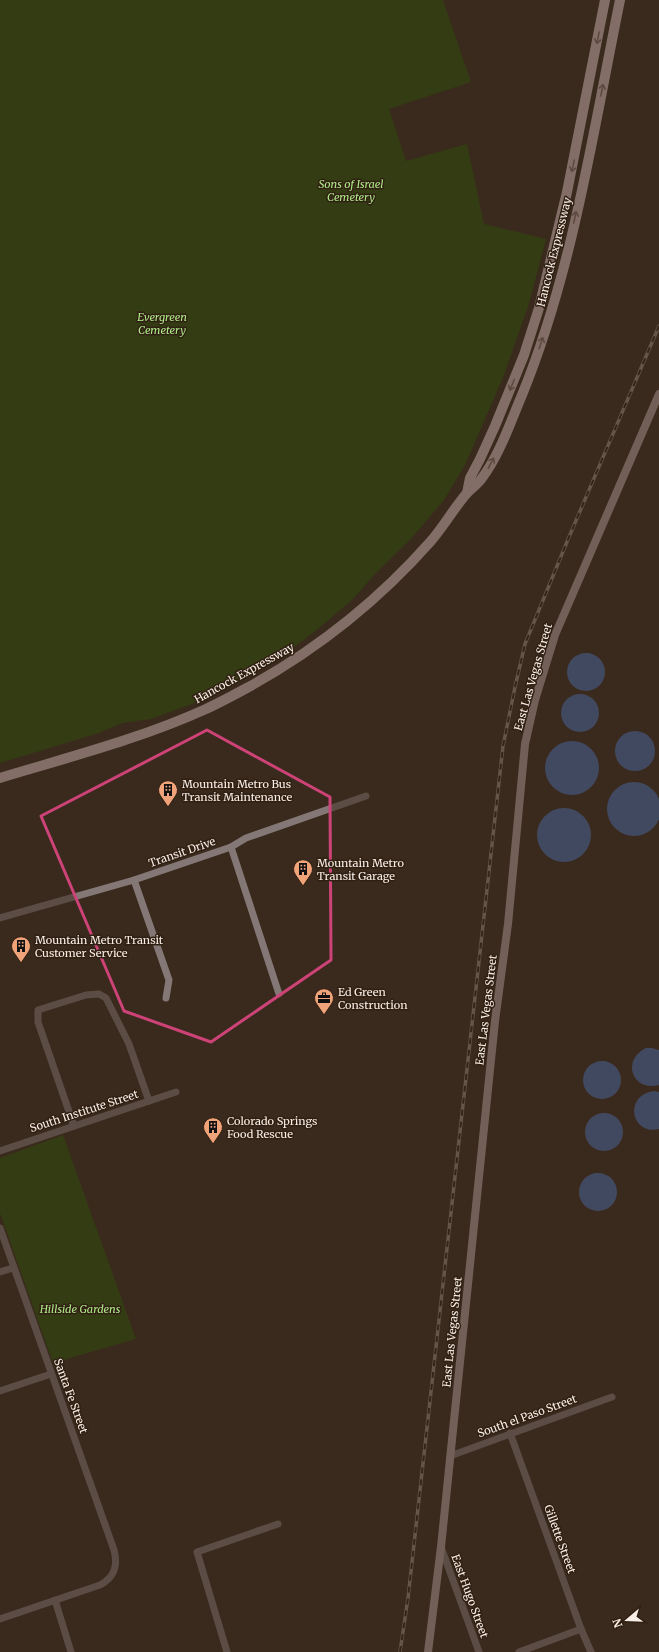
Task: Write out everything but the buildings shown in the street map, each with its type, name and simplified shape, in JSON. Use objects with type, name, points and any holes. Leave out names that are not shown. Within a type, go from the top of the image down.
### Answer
[{"type":"main road","name":"Hancock Expressway","points":[[467,493],[470,478],[498,419],[524,355],[539,308],[567,192],[605,0]]},
{"type":"main road","name":"Hancock Expressway","points":[[0,778],[123,740],[188,717],[274,673],[324,639],[377,595],[430,542],[467,493],[481,480],[507,431],[536,359],[552,312],[570,244],[620,0]]},
{"type":"street","name":"East Las Vegas Street","points":[[428,1652],[441,1547],[495,1021],[508,924],[525,744],[535,700],[555,635],[659,394]]},
{"type":"street","name":"Transit Drive","points":[[0,918],[134,880],[231,847],[246,838],[366,796]]},
{"type":"street","points":[[231,847],[279,994]]},
{"type":"street","points":[[134,880],[169,980],[166,998]]},
{"type":"street","points":[[74,1126],[38,1022],[38,1010],[86,995],[100,994],[106,998],[129,1044],[149,1101]]},
{"type":"street","name":"South Institute Street","points":[[0,1151],[176,1092]]},
{"type":"street","name":"Santa Fe Street","points":[[0,1228],[114,1550],[116,1565],[114,1572],[105,1582],[55,1600]]},
{"type":"street","points":[[0,1272],[14,1268]]},
{"type":"street","points":[[0,1391],[51,1374]]},
{"type":"street","name":"South el Paso Street","points":[[450,1456],[612,1397]]},
{"type":"street","name":"Gillette Street","points":[[510,1434],[581,1629],[591,1652]]},
{"type":"street","points":[[227,1652],[197,1552],[278,1524]]},
{"type":"street","name":"East Hugo Street","points":[[441,1547],[479,1652]]},
{"type":"street","points":[[0,1619],[55,1600],[71,1652]]},
{"type":"street","points":[[519,1652],[581,1629]]},
{"type":"highlighted area","points":[[207,730],[330,797],[331,960],[211,1042],[124,1011],[41,816]]},
{"type":"green space","points":[[0,0],[443,0],[471,82],[389,109],[406,161],[467,144],[484,224],[546,239],[528,307],[502,380],[465,465],[444,500],[410,540],[376,573],[352,600],[313,633],[275,661],[226,686],[203,700],[151,719],[122,723],[99,733],[0,763]]},
{"type":"green space","name":"Hillside Gardens","points":[[63,1135],[136,1339],[53,1363],[0,1213],[0,1158]]},
{"type":"water","points":[[586,653],[596,656],[602,662],[605,672],[602,682],[596,688],[586,691],[576,688],[570,682],[567,672],[570,662],[576,656]]},
{"type":"water","points":[[580,694],[590,697],[596,703],[599,713],[596,723],[590,729],[580,732],[570,729],[564,723],[561,713],[564,703],[570,697]]},
{"type":"water","points":[[635,731],[643,733],[649,737],[653,743],[655,751],[653,759],[649,765],[643,769],[635,771],[627,769],[621,765],[617,759],[615,751],[617,743],[621,737],[627,733]]},
{"type":"water","points":[[567,741],[577,741],[587,745],[595,753],[599,763],[599,773],[595,783],[587,791],[577,795],[567,795],[557,791],[549,783],[545,773],[545,763],[549,753],[557,745]]},
{"type":"water","points":[[634,782],[644,784],[653,790],[659,799],[661,809],[659,819],[653,828],[644,834],[634,836],[624,834],[615,828],[609,819],[607,809],[609,799],[615,790],[624,784]]},
{"type":"water","points":[[559,808],[569,808],[579,812],[587,820],[591,830],[591,840],[587,850],[579,858],[569,862],[559,862],[549,858],[541,850],[537,840],[537,830],[541,820],[549,812]]},
{"type":"water","points":[[646,1048],[659,1050],[659,1085],[650,1086],[642,1084],[636,1080],[633,1074],[632,1067],[634,1060],[638,1053]]},
{"type":"water","points":[[598,1061],[606,1061],[616,1066],[620,1073],[620,1087],[616,1094],[606,1099],[598,1099],[588,1094],[586,1091],[583,1084],[583,1076],[588,1066],[591,1064]]},
{"type":"water","points":[[654,1091],[659,1092],[659,1129],[649,1130],[642,1127],[634,1114],[638,1100],[644,1094]]},
{"type":"water","points":[[600,1113],[608,1113],[618,1118],[622,1125],[622,1139],[618,1146],[608,1151],[600,1151],[590,1146],[588,1143],[585,1136],[585,1128],[590,1118],[593,1116]]},
{"type":"water","points":[[594,1173],[602,1173],[612,1178],[616,1185],[616,1199],[612,1206],[602,1211],[594,1211],[584,1206],[582,1203],[579,1196],[579,1188],[584,1178],[587,1176]]},
{"type":"railway","points":[[400,1652],[408,1598],[503,746],[525,644],[659,326]]},
{"type":"place","name":"Mountain Metro Bus Transit Maintenance","points":[[168,807]]},
{"type":"place","name":"Mountain Metro Transit Garage","points":[[303,886]]},
{"type":"place","name":"Mountain Metro Transit Customer Service","points":[[21,963]]},
{"type":"place","name":"Ed Green Construction","points":[[324,1015]]},
{"type":"place","name":"Colorado Springs Food Rescue","points":[[213,1144]]},
{"type":"park label","name":"Sons of Israel Cemetery","points":[[351,190]]},
{"type":"park label","name":"Evergreen Cemetery","points":[[162,323]]}]
